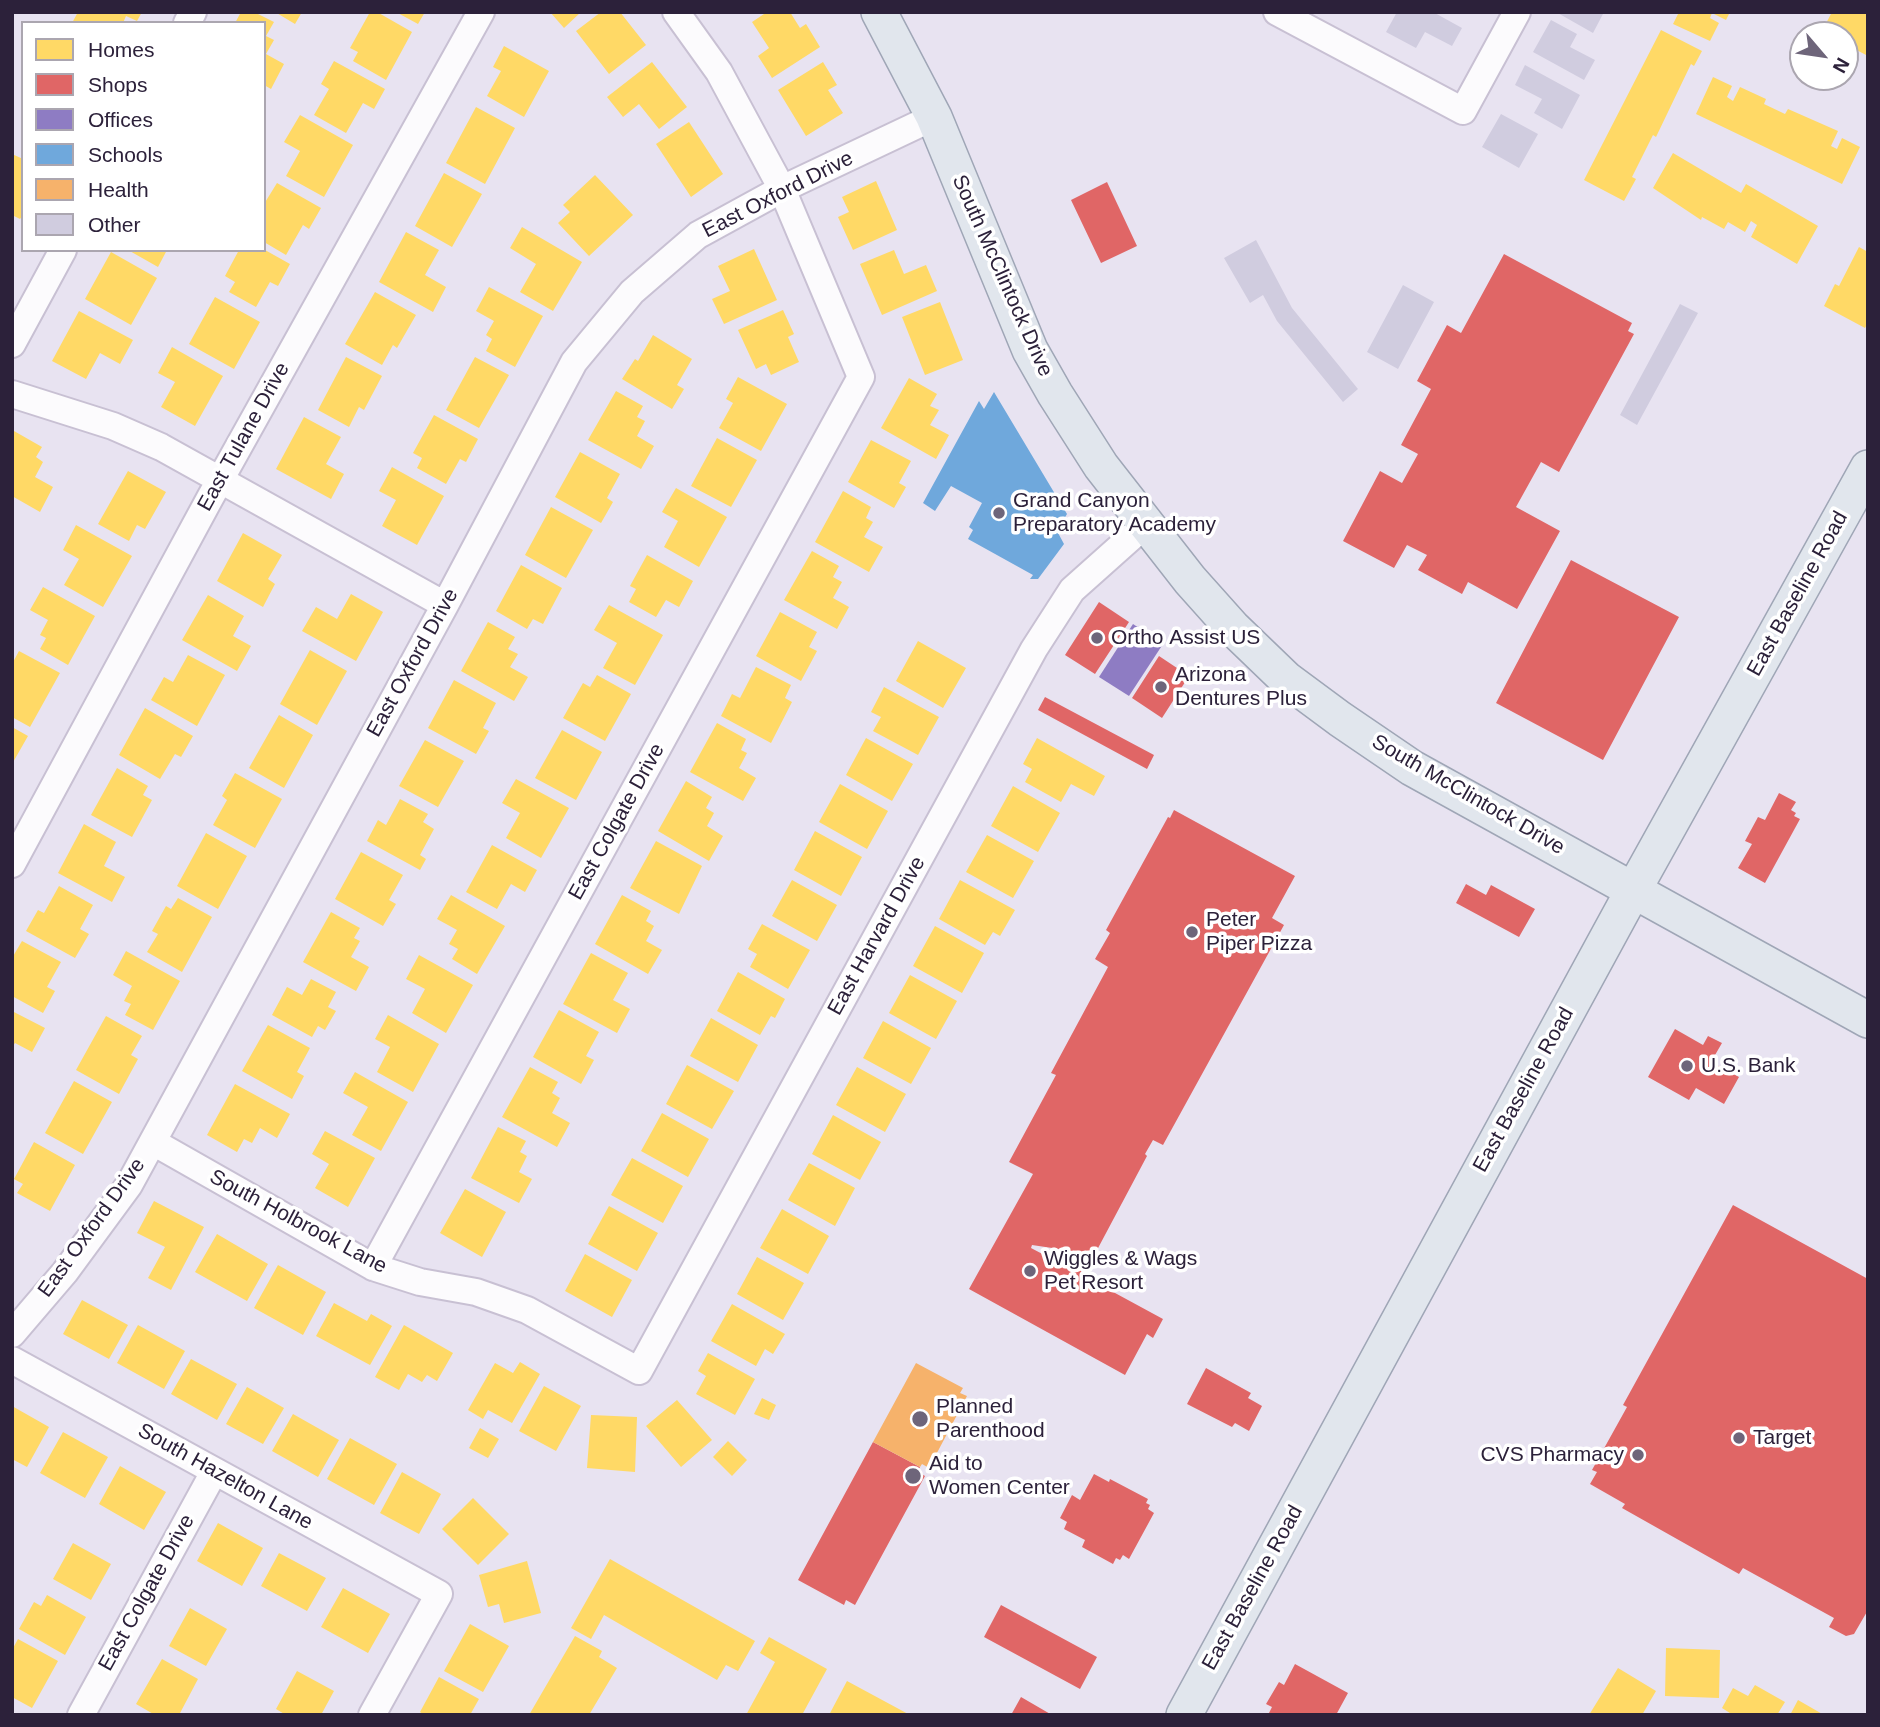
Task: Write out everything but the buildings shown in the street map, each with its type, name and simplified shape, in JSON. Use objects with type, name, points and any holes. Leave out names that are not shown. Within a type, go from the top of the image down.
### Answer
[{"type":"main road","name":"South McClintock Drive","points":[[879,12],[934,117],[1030,350],[1055,394],[1101,466],[1190,580],[1232,627],[1286,679],[1412,768],[1634,888],[1868,1020]]},
{"type":"main road","name":"East Baseline Road","points":[[1184,1715],[1634,888],[1868,468]]},
{"type":"street","name":"East Tulane Drive","points":[[12,864],[221,478],[481,12]]},
{"type":"street","points":[[676,12],[719,72],[782,189]]},
{"type":"street","points":[[1277,12],[1463,111],[1517,12]]},
{"type":"street","name":"East Oxford Drive","points":[[12,1334],[65,1272],[129,1185],[445,605],[574,362],[632,292],[698,236],[782,189],[934,117]]},
{"type":"street","name":"East Colgate Drive","points":[[373,1266],[861,377],[782,189]]},
{"type":"street","points":[[12,344],[62,252]]},
{"type":"street","points":[[12,394],[113,426],[161,447],[445,605]]},
{"type":"street","name":"East Harvard Drive","points":[[639,1371],[1034,649],[1072,590],[1146,524]]},
{"type":"street","name":"South Holbrook Lane","points":[[153,1142],[373,1266],[420,1282],[476,1292],[527,1310],[639,1371]]},
{"type":"street","name":"South Hazelton Lane","points":[[12,1360],[439,1594],[372,1715]]},
{"type":"street","name":"East Colgate Drive","points":[[81,1715],[214,1472]]},
{"type":"place","name":"Grand Canyon Preparatory Academy","points":[[999,513]]},
{"type":"place","name":"Ortho Assist US","points":[[1097,638]]},
{"type":"place","name":"Arizona Dentures Plus","points":[[1161,687]]},
{"type":"place","name":"Peter Piper Pizza","points":[[1192,932]]},
{"type":"place","name":"U.S. Bank","points":[[1687,1066]]},
{"type":"place","name":"Wiggles & Wags Pet Resort","points":[[1030,1271]]},
{"type":"place","name":"Planned Parenthood","points":[[920,1419]]},
{"type":"place","name":"Target","points":[[1739,1438]]},
{"type":"place","name":"CVS Pharmacy","points":[[1638,1455]]},
{"type":"place","name":"Aid to Women Center","points":[[913,1476]]}]
